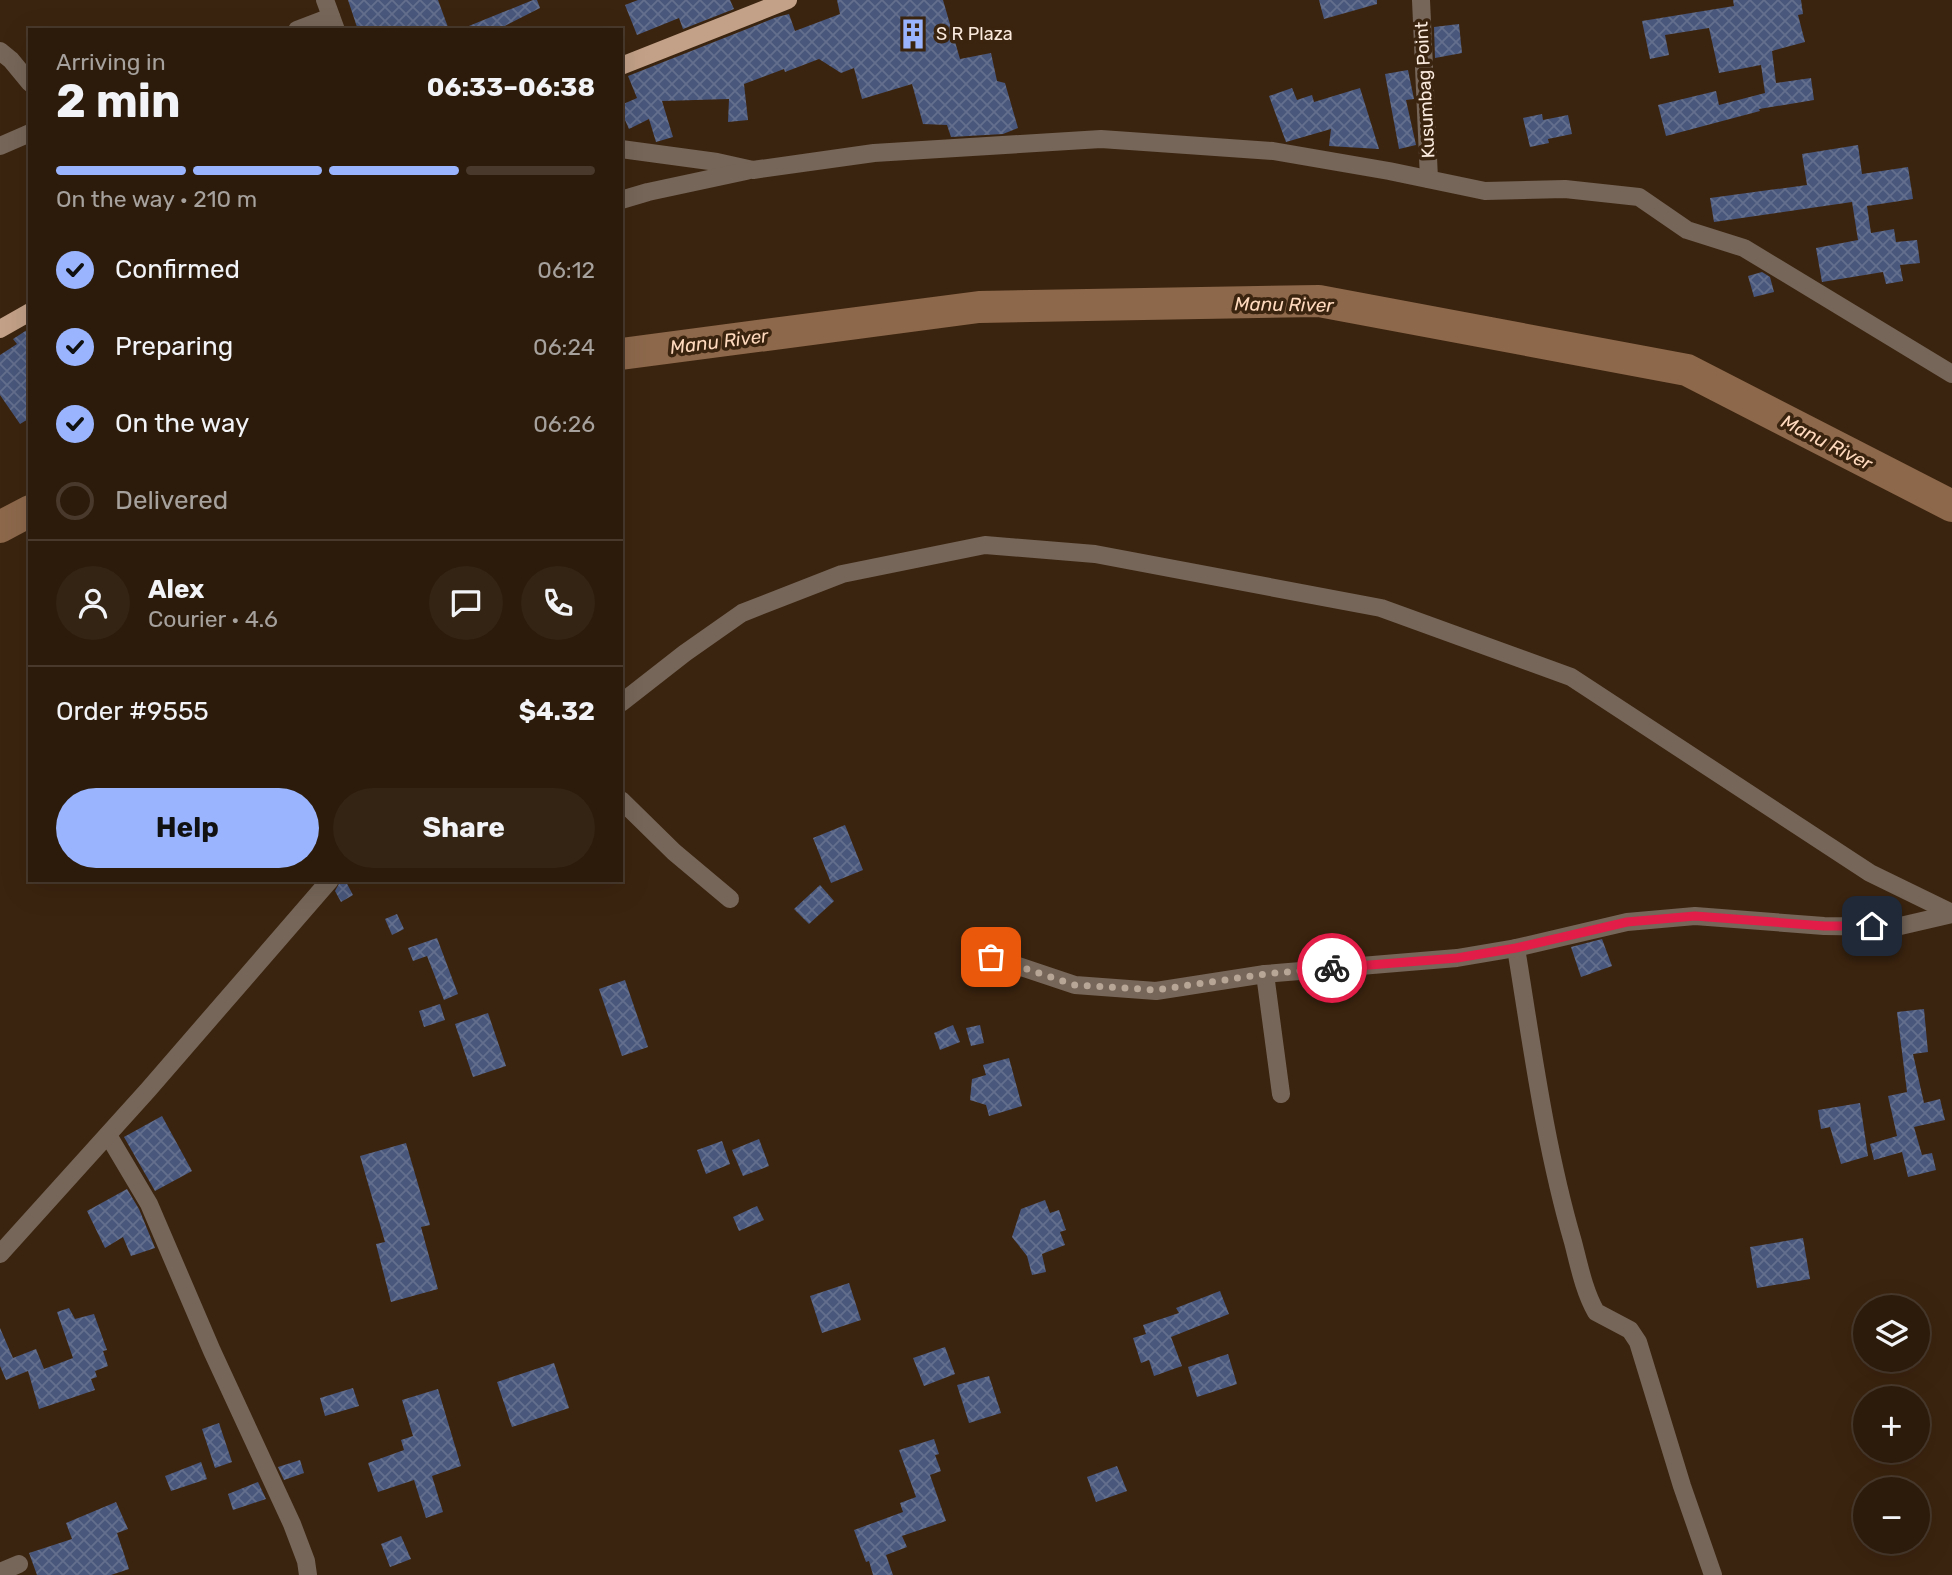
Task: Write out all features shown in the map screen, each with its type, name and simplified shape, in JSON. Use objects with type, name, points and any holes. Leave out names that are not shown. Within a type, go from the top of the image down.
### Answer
[{"type":"main road","points":[[623,65],[788,0]]},
{"type":"main road","points":[[0,329],[28,313]]},
{"type":"street","name":"Kusumbag Point","points":[[1421,0],[1429,179]]},
{"type":"street","points":[[302,28],[331,15]]},
{"type":"street","points":[[0,51],[28,81]]},
{"type":"street","points":[[0,146],[28,134]]},
{"type":"street","points":[[623,200],[649,192],[753,170],[874,153],[1101,139],[1273,151],[1485,191],[1565,189],[1639,197],[1686,230],[1744,248],[1952,374]]},
{"type":"street","points":[[623,149],[718,162],[753,170]]},
{"type":"street","points":[[623,701],[741,613],[842,574],[985,545],[1095,554],[1381,608],[1571,677],[1870,873],[1952,913]]},
{"type":"street","points":[[623,802],[674,852],[730,899]]},
{"type":"street","points":[[0,1254],[328,882]]},
{"type":"street","points":[[991,957],[1075,985],[1156,990],[1265,974],[1457,958],[1516,948],[1627,922],[1695,916],[1824,926],[1896,926],[1952,913]]},
{"type":"street","points":[[1516,948],[1535,1071],[1560,1196],[1585,1283],[1596,1312],[1630,1330],[1638,1342],[1682,1486],[1713,1575]]},
{"type":"street","points":[[1265,974],[1281,1094]]},
{"type":"street","points":[[107,1135],[149,1204],[212,1351],[292,1524],[309,1575]]},
{"type":"street","points":[[0,1572],[19,1564]]},
{"type":"building","points":[[348,0],[438,0],[448,28],[357,28]]},
{"type":"building","points":[[533,0],[537,0],[540,8],[501,28],[464,28]]},
{"type":"building","points":[[638,0],[730,0],[734,9],[683,29],[679,18],[637,35],[625,5]]},
{"type":"building","points":[[837,0],[943,0],[960,59],[991,53],[997,81],[1005,83],[1018,128],[1003,134],[951,137],[947,125],[923,124],[912,84],[862,99],[854,68],[841,73],[819,59],[744,84],[748,120],[728,122],[729,99],[662,101],[673,137],[656,142],[649,119],[629,129],[623,116],[623,104],[637,98],[628,76],[777,17],[789,14],[795,31],[840,14]]},
{"type":"building","points":[[1319,0],[1377,0],[1377,4],[1324,19]]},
{"type":"building","points":[[1733,0],[1801,0],[1803,14],[1798,15],[1805,42],[1772,51],[1776,83],[1811,78],[1814,100],[1759,109],[1760,111],[1666,136],[1658,105],[1716,91],[1719,105],[1765,93],[1761,65],[1719,73],[1709,28],[1665,35],[1669,55],[1650,59],[1642,21],[1734,6]]},
{"type":"building","points":[[1459,24],[1462,53],[1435,58],[1434,27]]},
{"type":"building","points":[[1408,70],[1414,99],[1406,100],[1416,145],[1399,149],[1385,74]]},
{"type":"building","points":[[1292,88],[1297,100],[1312,95],[1314,102],[1360,88],[1379,149],[1329,146],[1331,129],[1286,142],[1269,96]]},
{"type":"building","points":[[1542,114],[1543,120],[1568,115],[1572,134],[1548,139],[1549,143],[1530,147],[1523,118]]},
{"type":"building","points":[[1858,145],[1862,174],[1908,167],[1913,199],[1867,206],[1871,233],[1894,229],[1896,242],[1917,240],[1920,263],[1900,265],[1903,281],[1886,284],[1883,272],[1822,282],[1816,248],[1858,240],[1852,202],[1714,222],[1710,198],[1807,185],[1802,154]]},
{"type":"building","points":[[1762,272],[1770,277],[1774,292],[1754,297],[1748,276]]},
{"type":"building","points":[[28,329],[28,419],[20,424],[0,395],[0,355],[17,344],[13,339]]},
{"type":"building","points":[[845,825],[863,870],[831,883],[813,838]]},
{"type":"building","points":[[340,882],[346,882],[353,895],[341,902],[335,891]]},
{"type":"building","points":[[820,885],[834,901],[809,924],[794,909]]},
{"type":"building","points":[[397,914],[404,929],[392,935],[385,919]]},
{"type":"building","points":[[437,938],[458,994],[444,1000],[427,956],[413,961],[408,948]]},
{"type":"building","points":[[1602,939],[1612,966],[1581,977],[1571,947]]},
{"type":"building","points":[[625,980],[648,1047],[622,1056],[599,989]]},
{"type":"building","points":[[440,1004],[445,1020],[424,1027],[419,1011]]},
{"type":"building","points":[[1924,1009],[1928,1052],[1913,1054],[1924,1103],[1940,1099],[1945,1120],[1914,1127],[1922,1155],[1932,1153],[1936,1170],[1908,1177],[1902,1152],[1874,1160],[1870,1144],[1897,1136],[1888,1096],[1907,1092],[1897,1012]]},
{"type":"building","points":[[488,1013],[506,1066],[473,1077],[455,1024]]},
{"type":"building","points":[[953,1025],[960,1042],[940,1050],[934,1033]]},
{"type":"building","points":[[980,1025],[984,1043],[971,1046],[966,1028]]},
{"type":"building","points":[[1009,1058],[1022,1106],[989,1116],[986,1105],[970,1100],[972,1079],[986,1075],[983,1065]]},
{"type":"building","points":[[1860,1103],[1868,1156],[1841,1164],[1830,1127],[1821,1129],[1818,1110]]},
{"type":"building","points":[[162,1116],[192,1171],[155,1191],[124,1137]]},
{"type":"building","points":[[759,1139],[769,1166],[743,1176],[732,1150]]},
{"type":"building","points":[[722,1141],[730,1164],[706,1174],[697,1150]]},
{"type":"building","points":[[406,1143],[430,1225],[421,1227],[438,1289],[391,1302],[376,1244],[385,1242],[360,1156]]},
{"type":"building","points":[[127,1189],[139,1209],[155,1248],[131,1256],[123,1237],[105,1248],[87,1211]]},
{"type":"building","points":[[1045,1200],[1050,1213],[1059,1210],[1066,1230],[1060,1232],[1065,1245],[1042,1254],[1046,1272],[1032,1275],[1027,1256],[1012,1237],[1021,1209]]},
{"type":"building","points":[[757,1206],[764,1220],[739,1231],[733,1217]]},
{"type":"building","points":[[1803,1238],[1810,1279],[1757,1288],[1750,1247]]},
{"type":"building","points":[[849,1283],[861,1320],[822,1333],[810,1296]]},
{"type":"building","points":[[1220,1291],[1229,1314],[1171,1337],[1182,1366],[1154,1376],[1149,1360],[1141,1363],[1133,1338],[1146,1334],[1143,1325],[1179,1313],[1176,1308]]},
{"type":"building","points":[[69,1308],[75,1319],[94,1314],[107,1350],[103,1351],[108,1366],[95,1371],[97,1377],[91,1379],[95,1390],[39,1409],[28,1371],[6,1380],[0,1366],[0,1328],[13,1358],[36,1349],[44,1369],[73,1358],[57,1312]]},
{"type":"building","points":[[945,1347],[955,1374],[924,1386],[913,1358]]},
{"type":"building","points":[[1228,1354],[1237,1384],[1197,1397],[1188,1367]]},
{"type":"building","points":[[554,1363],[569,1408],[512,1427],[497,1382]]},
{"type":"building","points":[[989,1376],[1001,1413],[969,1423],[957,1385]]},
{"type":"building","points":[[353,1388],[359,1406],[325,1416],[320,1398]]},
{"type":"building","points":[[438,1389],[461,1466],[432,1476],[443,1512],[426,1518],[414,1480],[378,1492],[368,1463],[404,1450],[401,1440],[413,1436],[402,1400]]},
{"type":"building","points":[[219,1423],[232,1462],[215,1468],[202,1429]]},
{"type":"building","points":[[934,1439],[939,1454],[935,1455],[941,1471],[930,1475],[946,1521],[902,1536],[907,1547],[886,1555],[893,1575],[873,1575],[854,1530],[903,1512],[900,1503],[916,1497],[899,1450]]},
{"type":"building","points":[[300,1460],[304,1473],[284,1480],[278,1467]]},
{"type":"building","points":[[201,1462],[207,1479],[171,1491],[165,1476]]},
{"type":"building","points":[[1117,1466],[1127,1491],[1096,1502],[1087,1477]]},
{"type":"building","points":[[258,1482],[266,1499],[233,1510],[228,1494]]},
{"type":"building","points":[[116,1502],[128,1529],[117,1533],[129,1569],[111,1575],[37,1575],[29,1553],[72,1539],[66,1523]]},
{"type":"building","points":[[401,1536],[411,1559],[390,1567],[381,1544]]},
{"type":"waterway","name":"Manu River","points":[[623,354],[979,307],[1319,301],[1687,370],[1952,506]]},
{"type":"waterway","name":"Manu River","points":[[0,527],[28,512]]},
{"type":"way so far","points":[[991,957],[1075,985],[1156,990],[1265,974],[1332,968]]},
{"type":"place","name":"S R Plaza","points":[[913,34]]},
{"type":"route","points":[[1332,968],[1457,958],[1516,948],[1627,922],[1695,916],[1824,926],[1872,926]]}]
